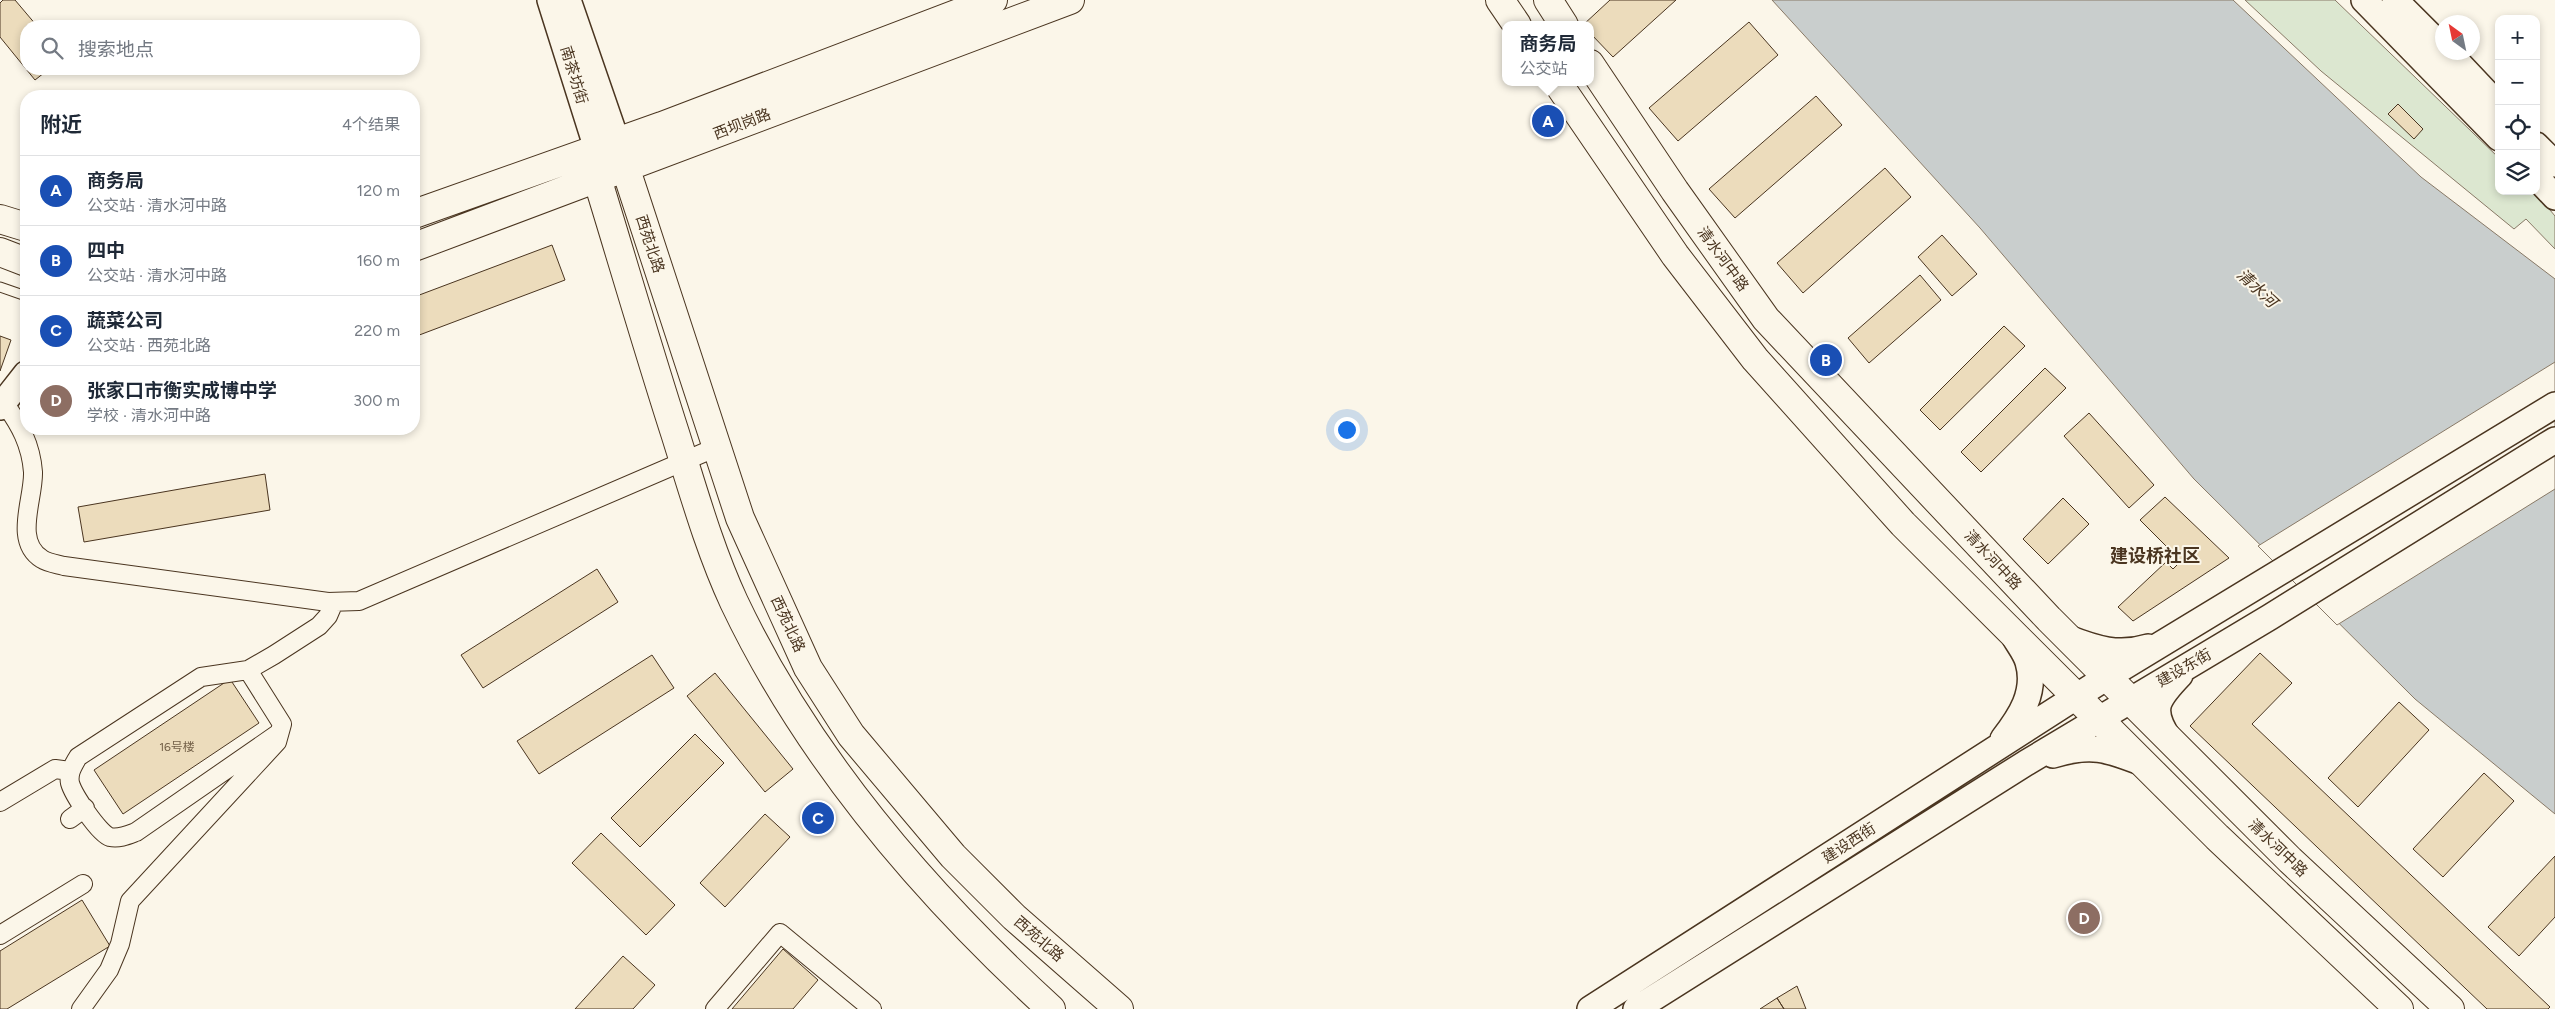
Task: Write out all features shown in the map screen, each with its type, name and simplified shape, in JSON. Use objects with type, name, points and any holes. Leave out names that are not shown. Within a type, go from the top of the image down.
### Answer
[{"type":"main road","name":"南茶坊街","points":[[550,0],[607,146]]},
{"type":"main road","name":"南茶坊街","points":[[568,0],[607,146]]},
{"type":"main road","name":"西坝岗路","points":[[420,212],[607,146],[992,0]]},
{"type":"main road","name":"西坝岗路","points":[[420,245],[1070,0]]},
{"type":"main road","points":[[1500,0],[1514,21]]},
{"type":"main road","points":[[1548,0],[1561,21]]},
{"type":"main road","points":[[2364,0],[2495,134]]},
{"type":"main road","points":[[2395,0],[2435,40]]},
{"type":"main road","points":[[2456,60],[2498,105]]},
{"type":"main road","name":"清水河中路","points":[[1594,70],[1675,191],[1766,319],[2129,700],[2290,860],[2450,1009]]},
{"type":"main road","points":[[1560,86],[1675,255],[1755,359],[1903,524],[2217,837],[2399,1009]]},
{"type":"main road","name":"西苑北路","points":[[607,146],[626,168],[740,518],[808,668],[851,735],[953,856],[1014,917],[1120,1009]]},
{"type":"main road","name":"西苑北路","points":[[607,146],[597,178],[683,461],[703,524],[733,601],[772,677],[828,760],[894,848],[1012,974],[1051,1009]]},
{"type":"main road","points":[[2540,149],[2555,164]]},
{"type":"main road","points":[[2540,181],[2555,197]]},
{"type":"main road","points":[[0,219],[20,226]]},
{"type":"main road","points":[[0,252],[20,260]]},
{"type":"main road","points":[[3,399],[20,381]]},
{"type":"main road","name":"建设东街","points":[[2107,677],[2254,590],[2555,405]]},
{"type":"main road","name":"建设东街","points":[[2098,719],[2270,617],[2555,440]]},
{"type":"main road","points":[[1993,750],[2017,721],[2027,704],[2030,683],[2028,662],[2012,633]]},
{"type":"main road","points":[[2068,638],[2098,649],[2117,653],[2140,650],[2170,641]]},
{"type":"main road","points":[[2171,741],[2159,723],[2157,708],[2163,694],[2193,663]]},
{"type":"main road","name":"建设西街","points":[[1590,1009],[2107,677]]},
{"type":"main road","name":"建设西街","points":[[1636,1009],[2026,762],[2098,719]]},
{"type":"main road","points":[[2026,762],[2077,747],[2114,752],[2143,763]]},
{"type":"street","points":[[3,399],[20,426]]},
{"type":"street","points":[[24,435],[29,444],[33,473],[26,534],[31,549],[42,559],[64,566],[334,602],[359,601],[716,447]]},
{"type":"street","points":[[279,733],[136,832],[123,837],[111,837],[102,833],[70,784],[70,771],[78,757],[201,677],[248,670],[319,626],[328,616],[334,602]]},
{"type":"street","points":[[81,1009],[109,970],[120,944],[130,901],[277,742],[282,724],[248,670]]},
{"type":"street","points":[[0,802],[55,769],[70,771]]},
{"type":"street","points":[[70,818],[85,808]]},
{"type":"street","points":[[0,935],[82,884]]},
{"type":"street","points":[[714,1009],[780,933],[868,1008]]},
{"type":"lane","points":[[0,287],[20,294]]},
{"type":"green space","points":[[2245,0],[2335,0],[2495,154],[2495,195],[2537,195],[2555,216],[2555,249],[2526,219],[2514,229],[2321,71]]},
{"type":"water","name":"清水河","points":[[1772,0],[2233,0],[2421,177],[2555,279],[2555,814],[2415,699],[2194,479],[1980,228]]},
{"type":"pier","points":[[2555,362],[2555,489],[2337,625],[2258,546]]},
{"type":"building","points":[[3,0],[15,0],[32,20],[20,20],[20,62],[0,37],[0,3]]},
{"type":"building","points":[[1610,0],[1676,0],[1613,57],[1594,37],[1594,21],[1587,21]]},
{"type":"building","points":[[1749,22],[1778,55],[1678,141],[1649,108]]},
{"type":"building","points":[[31,75],[41,75],[35,80]]},
{"type":"building","points":[[1816,96],[1842,125],[1735,218],[1709,189]]},
{"type":"building","points":[[2398,104],[2423,129],[2414,139],[2388,114]]},
{"type":"building","points":[[1885,168],[1911,197],[1803,293],[1777,263]]},
{"type":"building","points":[[1942,235],[1977,274],[1952,296],[1918,257]]},
{"type":"building","points":[[552,245],[565,280],[420,335],[420,295]]},
{"type":"building","points":[[1920,275],[1941,300],[1869,363],[1848,338]]},
{"type":"building","points":[[2004,326],[2025,346],[1940,430],[1920,410]]},
{"type":"building","points":[[0,336],[11,340],[0,371]]},
{"type":"building","points":[[2045,368],[2066,388],[1981,472],[1961,452]]},
{"type":"building","points":[[2089,413],[2154,485],[2129,508],[2064,436]]},
{"type":"building","points":[[265,474],[270,510],[84,542],[78,507]]},
{"type":"building","points":[[2165,497],[2229,558],[2133,621],[2118,607],[2166,562],[2173,569],[2181,561],[2140,520]]},
{"type":"building","points":[[2063,498],[2089,524],[2048,564],[2023,539]]},
{"type":"building","points":[[597,569],[618,602],[483,688],[461,655]]},
{"type":"building","points":[[2260,653],[2292,683],[2252,724],[2550,1007],[2548,1009],[2487,1009],[2190,726]]},
{"type":"building","points":[[652,655],[674,688],[539,774],[517,741]]},
{"type":"building","points":[[715,673],[793,769],[765,792],[687,696]]},
{"type":"building","points":[[230,679],[259,723],[123,814],[94,770]]},
{"type":"building","points":[[2399,702],[2429,730],[2358,807],[2328,778]]},
{"type":"building","points":[[695,734],[724,763],[640,847],[611,818]]},
{"type":"building","points":[[2484,773],[2514,801],[2443,877],[2413,849]]},
{"type":"building","points":[[765,814],[790,837],[725,907],[700,883]]},
{"type":"building","points":[[601,833],[675,905],[646,935],[572,863]]},
{"type":"building","points":[[2555,856],[2555,917],[2519,956],[2488,927]]},
{"type":"building","points":[[82,900],[110,946],[7,1009],[0,1009],[0,951]]},
{"type":"building","points":[[783,949],[818,980],[793,1009],[732,1009]]},
{"type":"building","points":[[623,956],[655,985],[633,1009],[575,1009]]},
{"type":"building","points":[[1797,986],[1806,1009],[1784,1009],[1777,998]]},
{"type":"building","points":[[1777,998],[1784,1009],[1760,1009]]},
{"type":"place","name":"商务局","points":[[1548,121]]},
{"type":"place","name":"四中","points":[[1826,360]]},
{"type":"place","name":"蔬菜公司","points":[[818,818]]},
{"type":"place","name":"张家口市衡实成博中学","points":[[2084,918]]},
{"type":"district","name":"建设桥社区","points":[[2155,556]]}]
